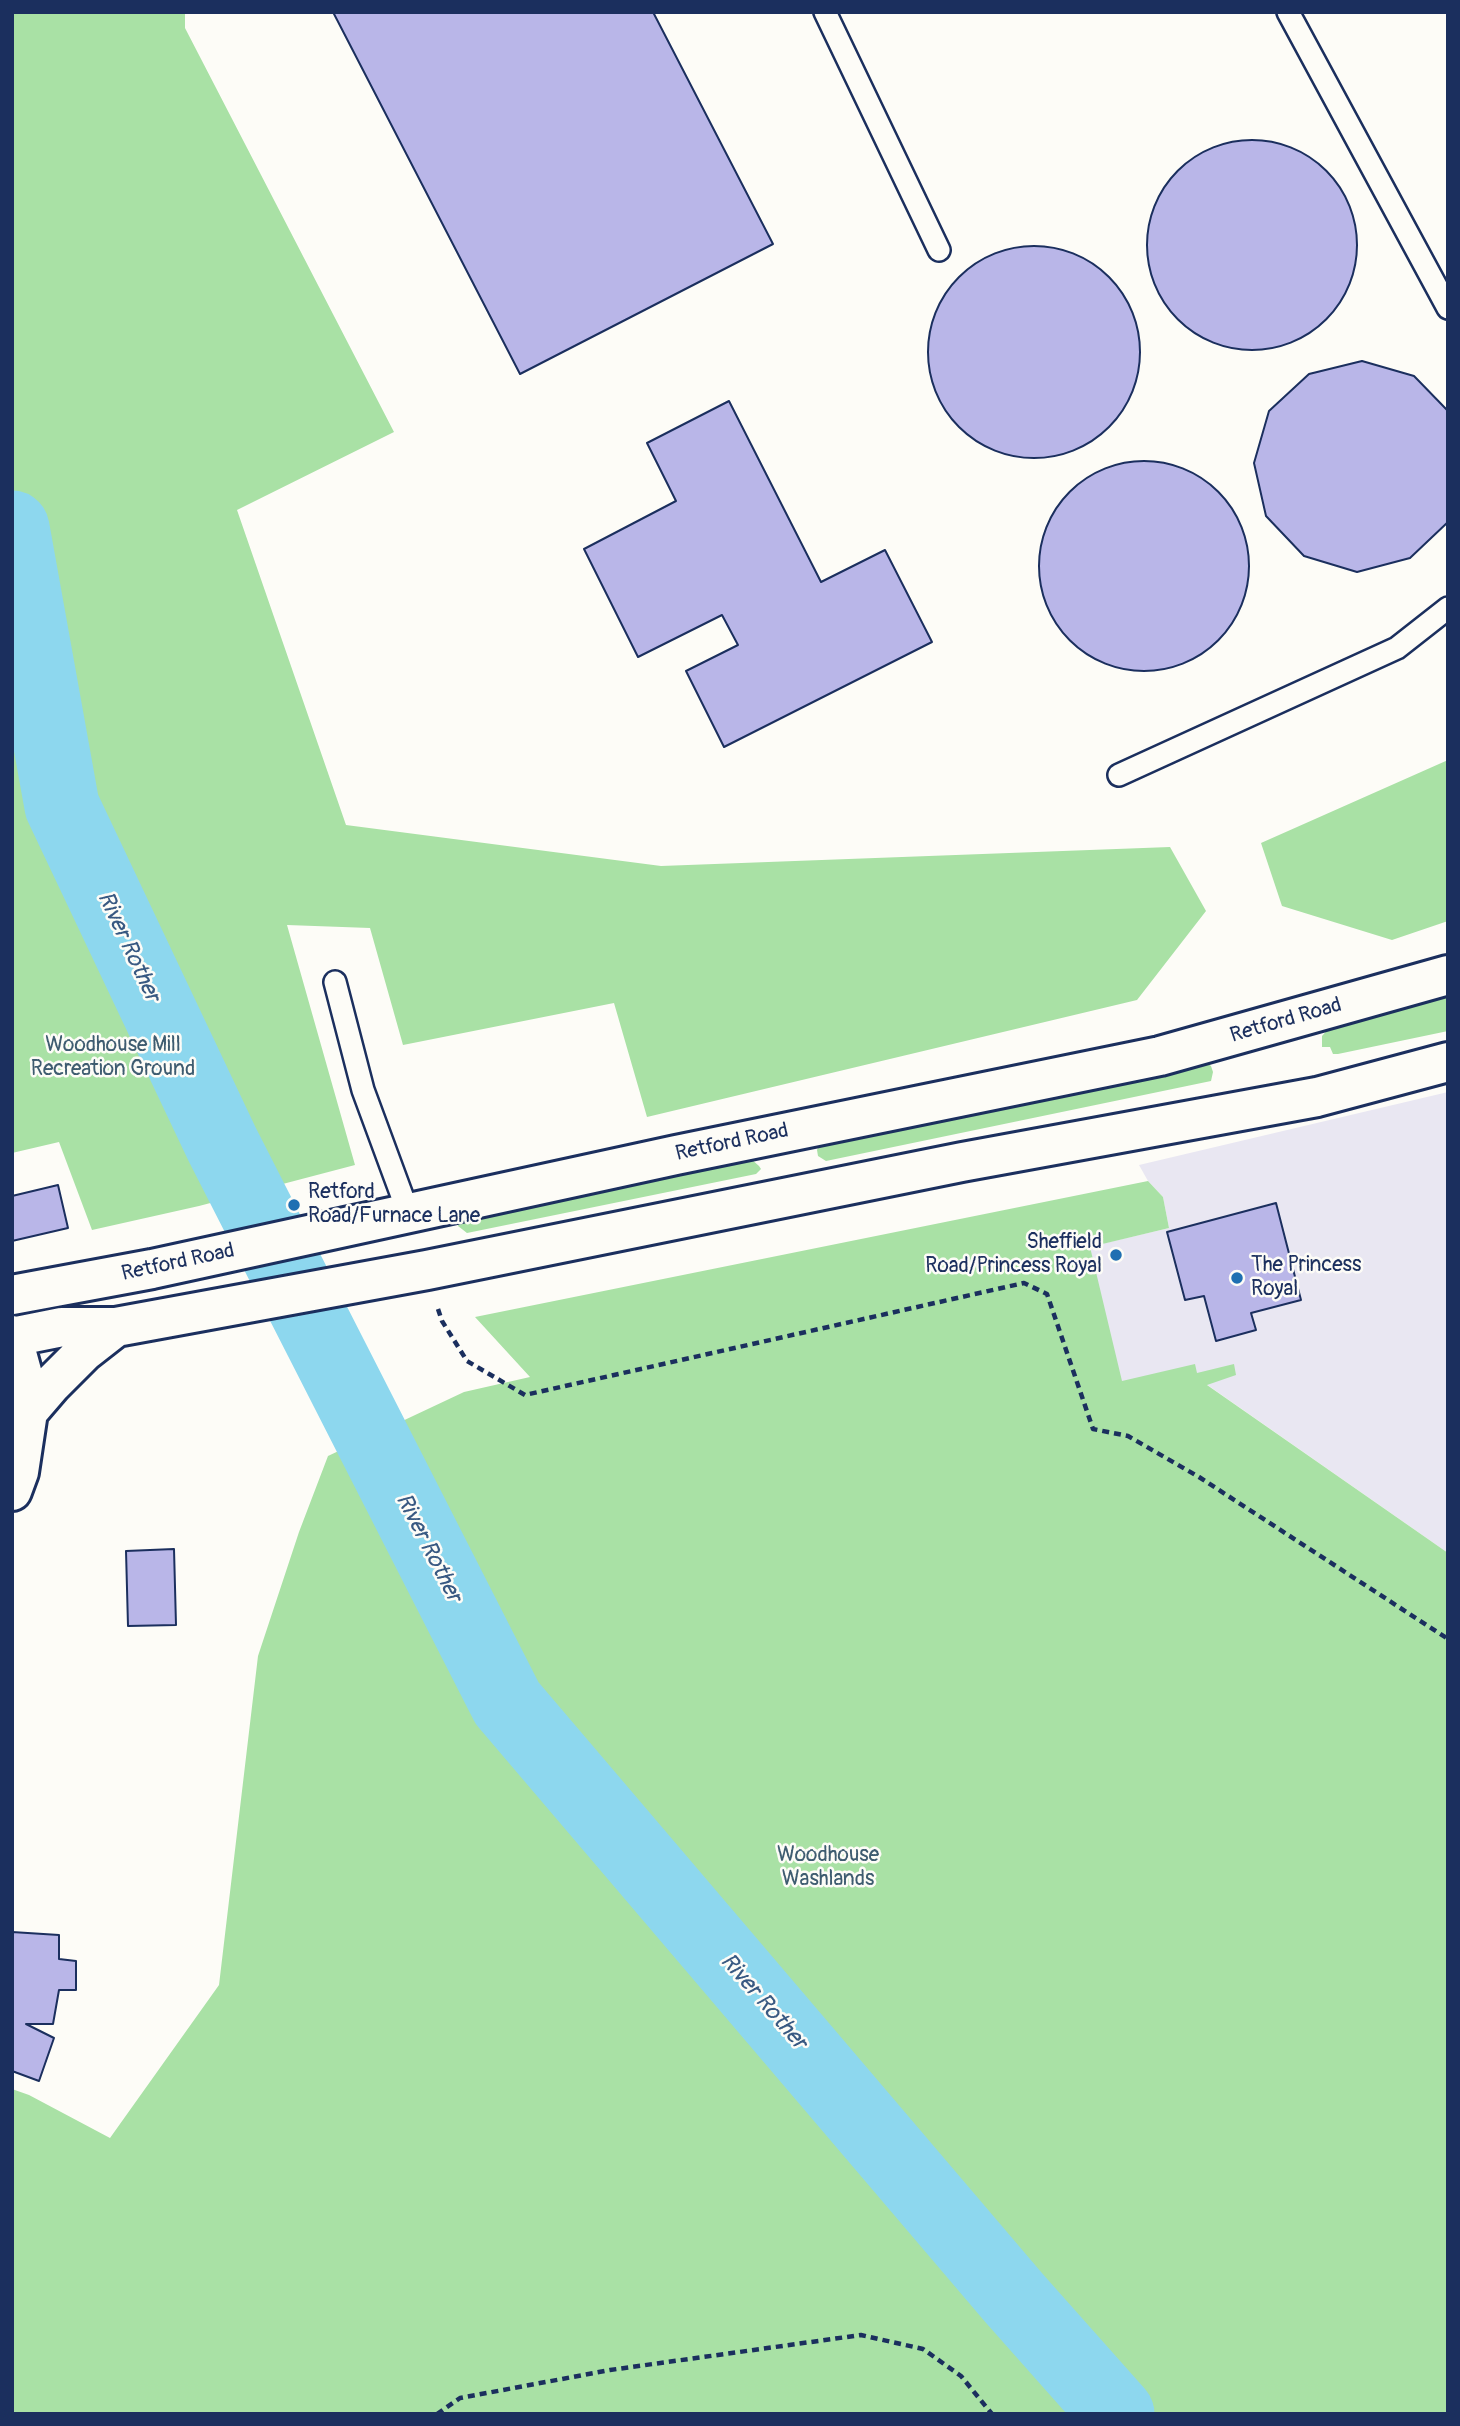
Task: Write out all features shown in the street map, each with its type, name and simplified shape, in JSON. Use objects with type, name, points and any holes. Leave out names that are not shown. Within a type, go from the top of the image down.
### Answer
[{"type":"main road","name":"Retford Road","points":[[12,1295],[216,1255],[408,1212],[1160,1056],[1448,975]]},
{"type":"main road","points":[[12,1490],[19,1472],[29,1412],[13,1337],[62,1328],[116,1328],[234,1307],[962,1162],[1317,1097],[1448,1062]]},
{"type":"main road","points":[[29,1412],[84,1352],[116,1328]]},
{"type":"lane","points":[[825,12],[939,250]]},
{"type":"lane","points":[[1288,12],[1448,308]]},
{"type":"lane","points":[[1119,775],[1396,648],[1448,608]]},
{"type":"lane","points":[[335,982],[363,1090],[408,1212]]},
{"type":"path","points":[[427,1270],[442,1321],[467,1362],[525,1395],[1024,1283],[1047,1294],[1093,1429],[1128,1436],[1199,1477],[1448,1639]]},
{"type":"path","points":[[437,2414],[460,2398],[501,2390],[610,2370],[861,2335],[923,2349],[961,2376],[992,2414]]},
{"type":"shaded area","points":[[1448,1092],[1448,1553],[1206,1384],[1117,1404],[1080,1249],[1169,1228],[1163,1197],[1148,1181],[1139,1165]]},
{"type":"green space","name":"Woodhouse Mill Recreation Ground","points":[[12,12],[185,12],[185,28],[394,432],[237,510],[346,825],[661,866],[1170,847],[1206,911],[1137,1000],[647,1117],[614,1003],[403,1045],[370,928],[287,925],[355,1165],[199,1206],[92,1230],[59,1142],[12,1153]]},
{"type":"green space","points":[[1448,760],[1448,921],[1392,940],[1282,906],[1261,843]]},
{"type":"green space","points":[[1448,992],[1448,1031],[1338,1054],[1333,1054],[1330,1047],[1322,1047],[1322,1036],[1329,1028]]},
{"type":"green space","points":[[1206,1062],[1213,1072],[1211,1081],[826,1161],[818,1156],[819,1145]]},
{"type":"green space","points":[[750,1158],[761,1169],[756,1174],[467,1233],[458,1226],[459,1221]]},
{"type":"green space","name":"Woodhouse Washlands","points":[[1148,1181],[1163,1197],[1169,1228],[1090,1247],[1122,1381],[1195,1364],[1197,1373],[1234,1364],[1236,1375],[1207,1385],[1448,1553],[1448,2414],[12,2414],[12,2089],[29,2095],[110,2138],[219,1985],[258,1656],[299,1532],[328,1456],[464,1392],[530,1377],[475,1317]]},
{"type":"building","points":[[333,12],[653,12],[773,244],[520,374]]},
{"type":"building","points":[[1252,140],[1292,148],[1326,171],[1349,205],[1357,245],[1349,285],[1326,319],[1292,342],[1252,350],[1212,342],[1178,319],[1155,285],[1147,245],[1155,205],[1178,171],[1212,148]]},
{"type":"building","points":[[1034,246],[1075,254],[1109,277],[1132,311],[1140,352],[1132,393],[1109,427],[1075,450],[1034,458],[993,450],[959,427],[936,393],[928,352],[936,311],[959,277],[993,254]]},
{"type":"building","points":[[1362,361],[1414,376],[1448,411],[1448,522],[1410,558],[1357,572],[1304,556],[1266,516],[1254,463],[1269,411],[1309,374]]},
{"type":"building","points":[[729,401],[821,582],[885,550],[932,642],[724,747],[686,671],[738,645],[722,615],[638,657],[584,549],[676,501],[647,443]]},
{"type":"building","points":[[1144,461],[1165,463],[1184,469],[1218,492],[1241,526],[1247,545],[1247,587],[1241,606],[1218,640],[1184,663],[1165,669],[1144,671],[1123,669],[1104,663],[1070,640],[1047,606],[1041,587],[1039,566],[1041,545],[1047,526],[1070,492],[1104,469],[1123,463]]},
{"type":"building","points":[[58,1185],[68,1228],[12,1241],[12,1196]]},
{"type":"building","name":"The Princess Royal","points":[[1276,1203],[1301,1300],[1251,1313],[1256,1330],[1216,1341],[1204,1296],[1185,1300],[1167,1232]]},
{"type":"building","points":[[174,1549],[176,1625],[128,1626],[126,1551]]},
{"type":"building","points":[[12,1932],[59,1935],[59,1959],[76,1961],[76,1990],[59,1990],[53,2024],[26,2024],[54,2038],[39,2081],[12,2071]]},
{"type":"waterway","name":"River Rother","points":[[12,528],[62,806],[222,1144],[507,1703],[1014,2298],[1117,2414]]},
{"type":"place","name":"Retford Road/Furnace Lane","points":[[294,1205]]},
{"type":"place","name":"Sheffield Road/Princess Royal","points":[[1116,1255]]},
{"type":"place","name":"The Princess Royal","points":[[1237,1278]]}]
